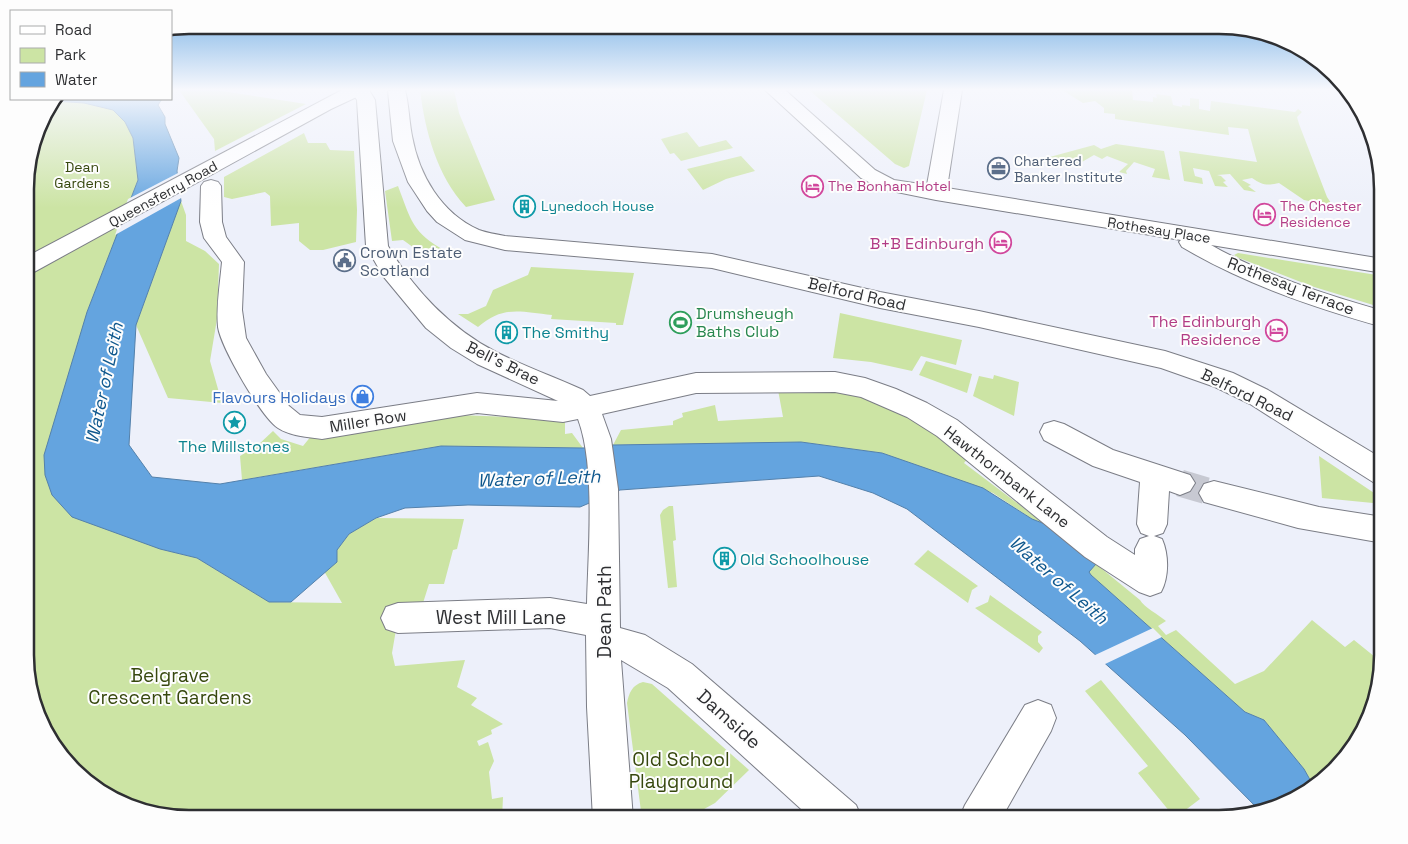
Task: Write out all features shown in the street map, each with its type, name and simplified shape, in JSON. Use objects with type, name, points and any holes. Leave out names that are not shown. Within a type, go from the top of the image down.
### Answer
[{"type":"street","name":"Queensferry Road","points":[[34,263],[280,129]]},
{"type":"street","name":"Bell's Brae","points":[[367,129],[370,186],[377,246],[390,271],[428,315],[453,337],[486,358],[569,394],[591,420]]},
{"type":"street","name":"Belford Road","points":[[402,129],[403,142],[417,179],[440,214],[449,223],[474,236],[505,243],[673,256],[722,263],[880,300],[988,321],[1165,360],[1224,380],[1259,397],[1374,468]]},
{"type":"street","name":"Rothesay Place","points":[[818,129],[873,178],[890,185],[1374,265]]},
{"type":"street","points":[[936,194],[947,129]]},
{"type":"street","name":"Miller Row","points":[[211,186],[211,222],[215,238],[234,262],[230,317],[233,339],[247,364],[285,419],[304,426],[322,428],[477,403],[563,412],[591,420]]},
{"type":"street","name":"Rothesay Terrace","points":[[1175,232],[1218,257],[1266,280],[1317,299],[1374,316]]},
{"type":"street","name":"Hawthornbank Lane","points":[[591,420],[674,386],[706,382],[834,382],[876,392],[917,410],[963,439],[1082,536],[1150,582],[1152,537],[1167,479],[1094,454],[1054,432]]},
{"type":"street","name":"Dean Path","points":[[591,420],[604,510],[603,631],[606,733],[612,810]]},
{"type":"street","points":[[1214,493],[1309,519],[1374,529]]},
{"type":"street","name":"West Mill Lane","points":[[398,618],[550,613],[603,631]]},
{"type":"street","name":"Damside","points":[[603,631],[680,676],[832,810]]},
{"type":"street","points":[[984,810],[1038,718]]},
{"type":"green space","name":"Belgrave Crescent Gardens","points":[[46,129],[129,129],[133,138],[138,180],[87,312],[160,549],[197,558],[269,602],[342,603],[324,571],[337,562],[337,550],[349,534],[376,518],[464,519],[457,549],[453,550],[444,584],[429,584],[423,603],[398,618],[392,653],[395,666],[465,660],[457,687],[477,698],[471,705],[503,724],[491,730],[492,734],[477,741],[479,746],[488,742],[494,761],[489,772],[492,799],[503,797],[502,810],[169,809],[149,805],[111,789],[87,772],[60,741],[46,714],[39,695],[34,655],[34,189],[39,149]]},
{"type":"green space","points":[[207,129],[257,129],[215,151],[214,139]]},
{"type":"green space","points":[[427,129],[466,129],[495,200],[466,207],[447,181]]},
{"type":"green space","points":[[855,129],[918,129],[909,166],[904,168],[895,164]]},
{"type":"green space","points":[[1189,129],[1228,129],[1229,135]]},
{"type":"green space","points":[[1248,129],[1301,129],[1331,203],[1328,205],[1304,200],[1279,183],[1265,184],[1252,178],[1242,180],[1251,185],[1248,186],[1256,192],[1244,190],[1230,174],[1217,175],[1226,181],[1223,182],[1228,187],[1215,186],[1209,171],[1193,168],[1195,176],[1202,178],[1203,184],[1184,181],[1179,151],[1257,162]]},
{"type":"green space","points":[[687,132],[699,147],[726,140],[733,148],[681,161],[674,153],[670,154],[661,139]]},
{"type":"green space","points":[[304,133],[308,143],[326,143],[330,150],[354,151],[357,210],[356,242],[323,250],[310,250],[299,241],[299,223],[271,226],[270,196],[265,192],[232,199],[224,197],[224,177]]},
{"type":"green space","points":[[1116,144],[1164,151],[1170,180],[1152,177],[1155,169],[1134,162],[1126,171],[1127,174],[1119,172],[1128,164],[1107,156],[1102,159],[1094,155],[1075,166],[1035,161],[1094,145],[1101,149]]},
{"type":"green space","points":[[741,156],[755,171],[726,179],[703,190],[687,169]]},
{"type":"green space","points":[[398,186],[410,217],[419,231],[446,251],[431,256],[425,249],[415,249],[403,240],[392,241],[385,191]]},
{"type":"green space","points":[[181,201],[186,215],[186,241],[205,251],[219,264],[217,319],[210,361],[222,403],[168,398],[136,325]]},
{"type":"green space","points":[[1238,253],[1374,275],[1374,305],[1311,286],[1234,255]]},
{"type":"green space","points":[[531,267],[634,273],[623,325],[551,319],[552,315],[513,312],[496,315],[478,327],[458,314],[468,314],[486,306],[493,290],[528,275]]},
{"type":"green space","points":[[840,313],[962,340],[956,365],[921,356],[912,371],[871,362],[833,358]]},
{"type":"green space","points":[[926,361],[972,374],[967,393],[919,375]]},
{"type":"green space","points":[[994,375],[1019,382],[1014,416],[973,396],[979,376],[993,379]]},
{"type":"green space","points":[[833,386],[895,407],[969,457],[964,463],[1045,524],[1032,519],[993,493],[882,453],[801,442],[613,445],[621,430],[673,425],[673,421],[683,417],[682,413],[715,405],[718,421],[783,417],[778,390]]},
{"type":"green space","points":[[459,415],[565,419],[565,434],[572,433],[583,448],[441,446],[242,480],[240,456],[258,445],[273,431],[281,439],[303,446],[312,435]]},
{"type":"green space","points":[[1319,456],[1374,493],[1374,503],[1322,498]]},
{"type":"green space","points":[[669,506],[673,506],[676,540],[673,541],[677,587],[668,588],[660,515]]},
{"type":"green space","points":[[928,550],[978,586],[972,590],[968,603],[914,564]]},
{"type":"green space","points":[[1096,564],[1166,621],[1158,626],[1166,635],[1176,630],[1235,684],[1264,671],[1312,620],[1345,647],[1354,640],[1374,656],[1374,665],[1369,695],[1353,733],[1329,765],[1310,780],[1304,769],[1264,720],[1245,712],[1089,572]]},
{"type":"green space","points":[[990,595],[1042,632],[1038,636],[1038,642],[1043,648],[1039,653],[975,608],[988,602]]},
{"type":"green space","points":[[1101,680],[1200,799],[1186,810],[1168,810],[1138,773],[1148,766],[1085,691]]},
{"type":"green space","name":"Old School Playground","points":[[643,682],[652,684],[749,770],[715,803],[702,810],[641,810],[627,703],[636,685]]},
{"type":"water","name":"Water of Leith","points":[[129,129],[167,129],[179,158],[177,171],[181,201],[136,325],[129,445],[152,477],[220,484],[441,446],[583,448],[613,445],[801,442],[882,453],[983,488],[1032,519],[1045,524],[1096,564],[1089,572],[1091,575],[1245,712],[1264,720],[1304,769],[1310,780],[1278,798],[1255,806],[1185,735],[1080,641],[907,509],[873,493],[819,476],[620,490],[580,507],[468,505],[405,508],[376,518],[349,534],[337,550],[337,562],[291,602],[269,602],[197,558],[160,549],[72,517],[52,495],[45,475],[44,455],[87,312],[138,180],[133,138]]},
{"type":"pier","points":[[180,172],[183,197],[115,235],[128,199]]},
{"type":"pier","points":[[1153,628],[1162,637],[1103,665],[1093,656]]},
{"type":"tunnel","points":[[1180,483],[1214,493]]},
{"type":"place","name":"Chartered Banker Institute","points":[[998,169]]},
{"type":"place","name":"The Bonham Hotel","points":[[812,186]]},
{"type":"place","name":"Lynedoch House","points":[[525,206]]},
{"type":"place","name":"The Chester Residence","points":[[1264,214]]},
{"type":"place","name":"B+B Edinburgh","points":[[1000,243]]},
{"type":"place","name":"Crown Estate Scotland","points":[[344,261]]},
{"type":"place","name":"Drumsheugh Baths Club","points":[[680,322]]},
{"type":"place","name":"The Edinburgh Residence","points":[[1277,330]]},
{"type":"place","name":"The Smithy","points":[[506,332]]},
{"type":"place","name":"Flavours Holidays","points":[[362,397]]},
{"type":"place","name":"The Millstones","points":[[234,422]]},
{"type":"place","name":"Old Schoolhouse","points":[[724,559]]},
{"type":"park label","name":"Dean Gardens","points":[[82,176]]}]
